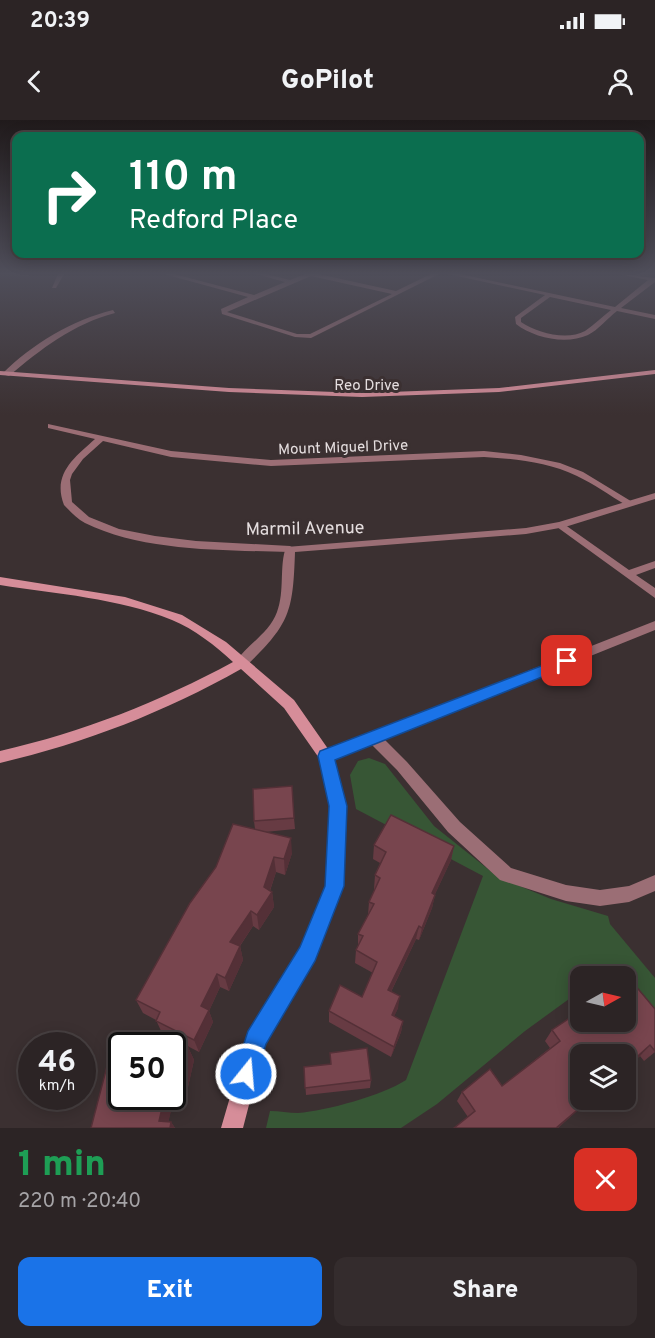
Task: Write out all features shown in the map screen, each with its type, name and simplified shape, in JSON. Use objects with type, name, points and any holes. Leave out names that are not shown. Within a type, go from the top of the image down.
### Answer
[{"type":"main road","name":"Reo Drive","points":[[3,374],[79,380],[95,378],[229,390],[373,395],[499,390],[655,372]]},
{"type":"main road","name":"Reo Drive","points":[[79,380],[87,385],[224,397],[363,402],[507,397],[655,380]]},
{"type":"main road","points":[[0,581],[125,601],[178,618],[222,645],[289,704],[326,756],[338,806],[334,886],[308,954],[256,1039],[232,1128]]},
{"type":"main road","points":[[0,757],[95,732],[150,711],[242,663]]},
{"type":"street","points":[[3,374],[36,348],[87,321]]},
{"type":"street","points":[[244,321],[297,336],[314,336],[343,321]]},
{"type":"street","points":[[519,321],[523,327],[541,334],[567,336],[586,333],[601,321]]},
{"type":"street","name":"Mount Miguel Drive","points":[[51,426],[171,454],[272,463],[484,454],[510,456],[538,461],[580,474],[629,503]]},
{"type":"street","name":"Marmil Avenue","points":[[100,439],[71,468],[63,485],[68,504],[89,523],[112,531],[176,542],[290,549],[526,531],[561,525],[655,495]]},
{"type":"street","points":[[561,525],[655,594]]},
{"type":"street","points":[[242,663],[270,638],[282,619],[288,594],[290,549]]},
{"type":"street","points":[[628,573],[655,564]]},
{"type":"street","points":[[326,756],[375,739],[655,626]]},
{"type":"street","points":[[375,739],[402,766],[454,827],[506,874],[566,893],[600,898],[629,894],[655,883]]},
{"type":"green space","points":[[369,758],[385,764],[434,826],[498,877],[551,899],[608,916],[610,924],[655,978],[655,1015],[636,993],[636,966],[570,966],[570,998],[525,1031],[437,1104],[401,1128],[266,1128],[270,1111],[298,1113],[323,1109],[369,1097],[406,1080],[483,876],[356,809],[350,775],[358,761]]},
{"type":"building","points":[[292,786],[294,818],[254,821],[253,789]]},
{"type":"building","points":[[391,815],[454,846],[432,893],[435,895],[422,928],[419,926],[388,990],[400,996],[392,1015],[403,1021],[394,1047],[329,1011],[340,985],[362,997],[377,962],[356,950],[363,936],[358,934],[374,904],[369,902],[380,878],[375,875],[386,852],[374,845]]},
{"type":"building","points":[[233,824],[291,838],[284,859],[274,857],[264,887],[272,892],[257,915],[251,911],[230,942],[240,946],[225,978],[217,974],[201,1006],[209,1010],[194,1040],[186,1036],[186,1032],[178,1032],[156,1021],[160,1012],[136,1000],[190,903],[216,867]]},
{"type":"building","points":[[636,986],[655,1009],[655,1051],[650,1045],[636,1058],[636,1044],[570,1044],[570,1110],[577,1110],[556,1128],[454,1128],[475,1111],[462,1092],[490,1069],[502,1086],[560,1041],[552,1030],[570,1018],[570,1032],[636,1032]]},
{"type":"building","points":[[367,1048],[371,1080],[305,1088],[304,1067],[331,1064],[330,1053]]},
{"type":"building","points":[[108,1062],[108,1110],[162,1110],[159,1121],[171,1122],[170,1128],[91,1128]]},
{"type":"route","points":[[246,1074],[256,1039],[308,954],[334,886],[338,806],[326,756],[375,739],[567,661]]}]
